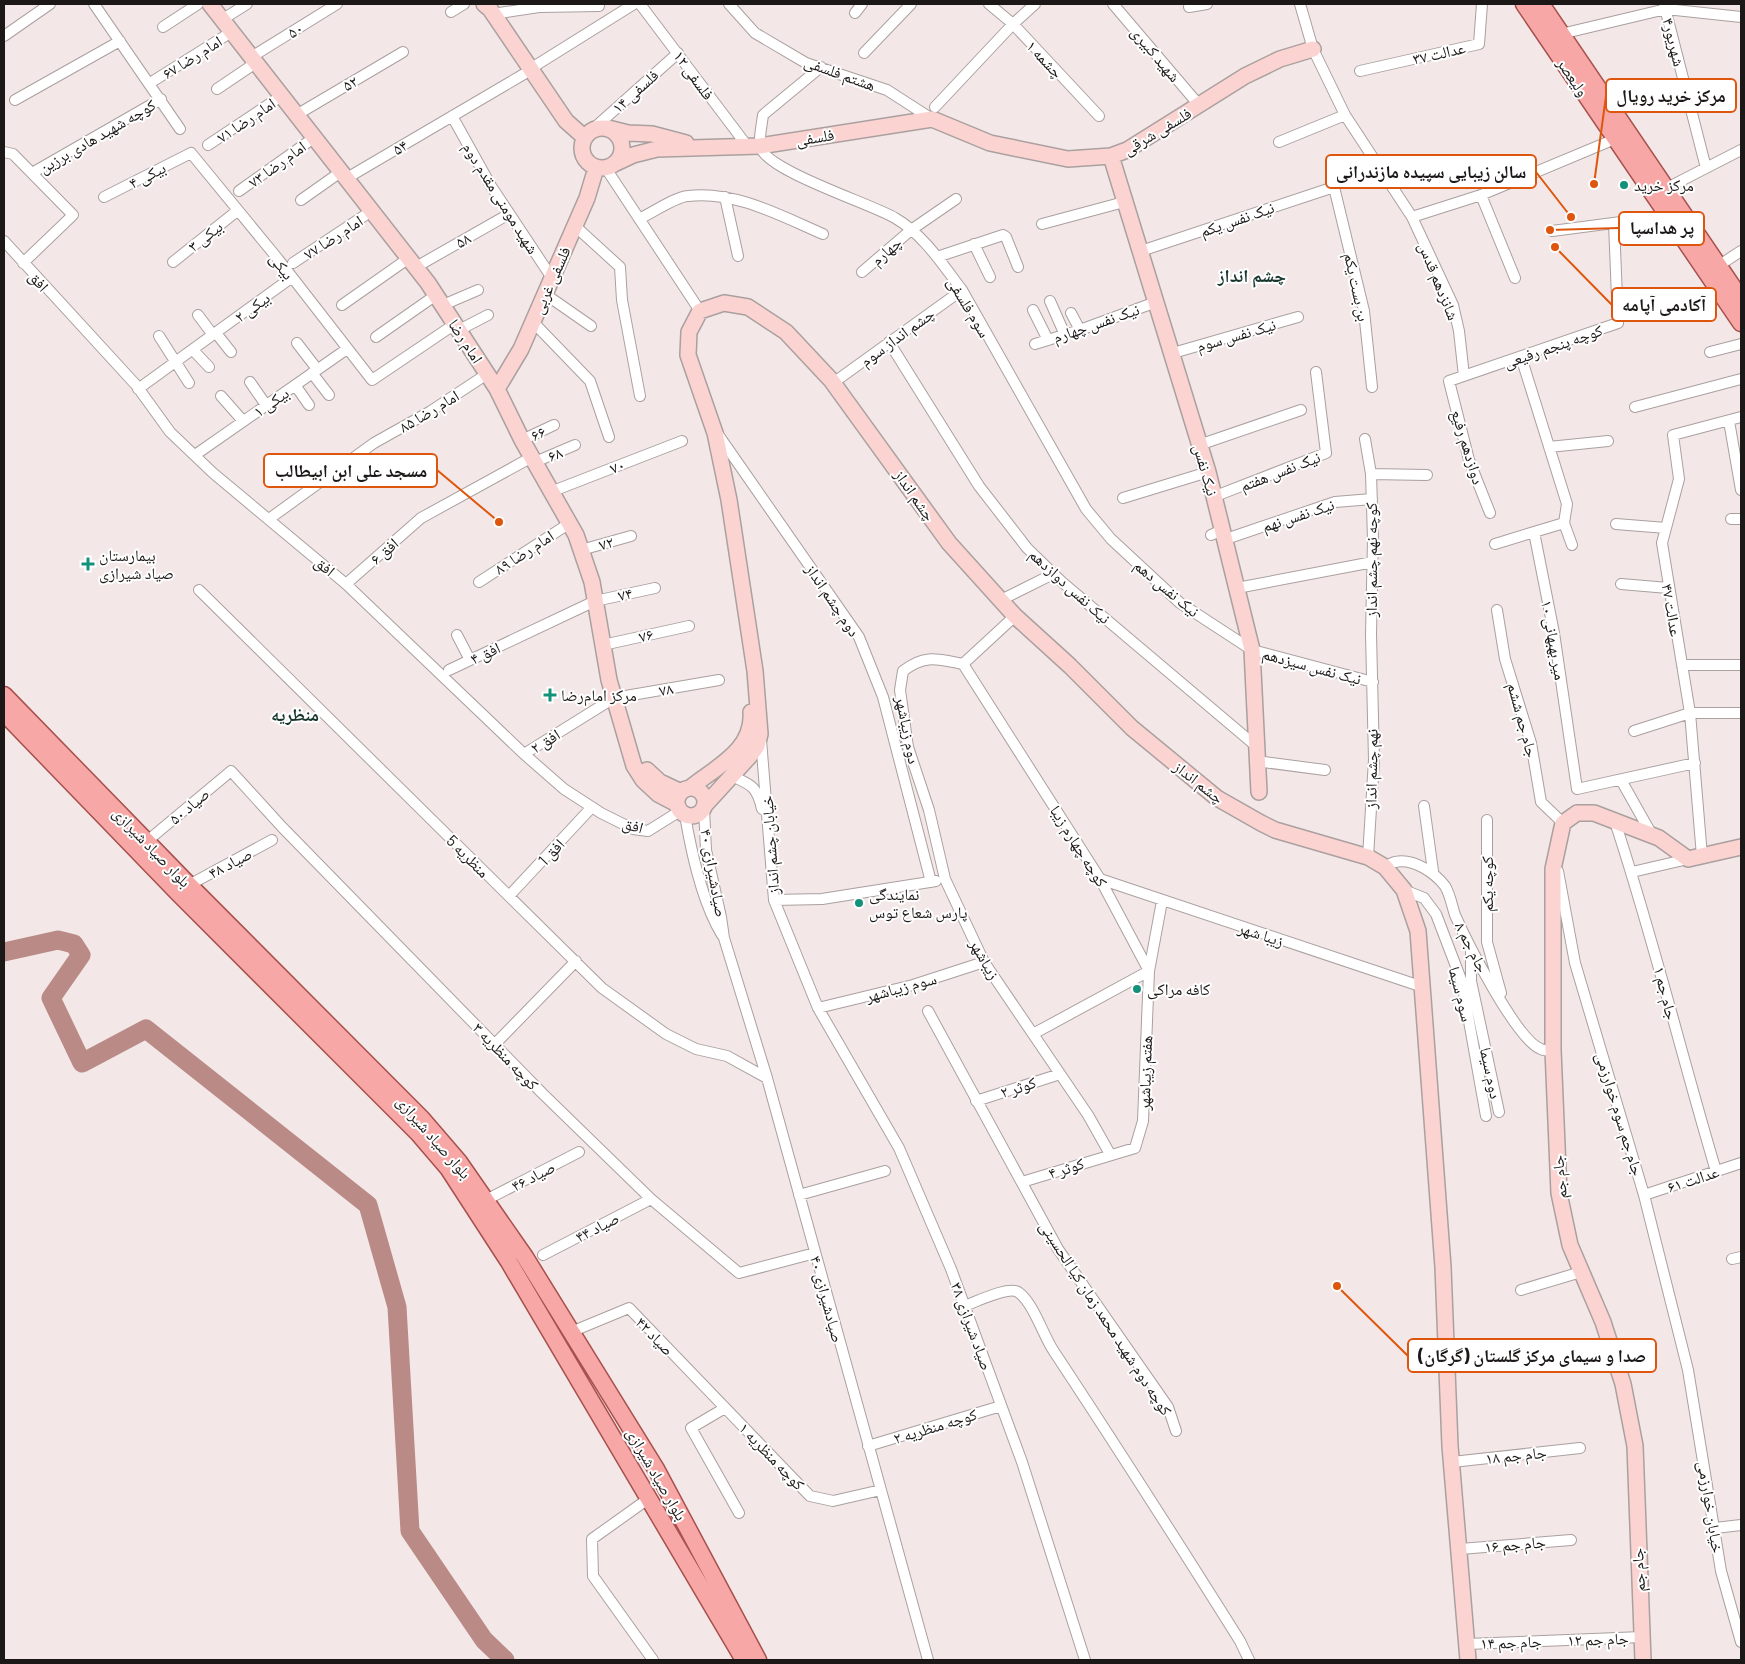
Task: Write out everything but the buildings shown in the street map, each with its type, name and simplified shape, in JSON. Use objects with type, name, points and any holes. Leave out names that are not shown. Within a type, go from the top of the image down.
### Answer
[{"type":"main road","name":"ولیعصر","points":[[1524,4],[1667,216],[1712,269],[1741,299]]},
{"type":"main road","name":"ولیعصر","points":[[1540,4],[1665,189],[1741,323]]},
{"type":"main road","name":"بلوار صیاد شیرازی","points":[[4,695],[146,842],[184,890],[418,1133],[448,1168],[509,1262],[744,1660]]},
{"type":"main road","name":"بلوار صیاد شیرازی","points":[[4,713],[184,890],[422,1119],[459,1162],[525,1257],[656,1469],[758,1660]]},
{"type":"street","points":[[4,36],[50,4]]},
{"type":"street","points":[[94,4],[180,129]]},
{"type":"street","points":[[163,27],[198,4]]},
{"type":"street","name":"امام رضا","points":[[210,4],[316,136],[413,262],[497,389],[522,440],[570,523],[581,550],[595,601],[614,698],[634,766],[643,780],[658,794],[683,802]]},
{"type":"street","points":[[223,19],[246,4]]},
{"type":"street","name":"۵۰","points":[[218,89],[255,59],[337,4]]},
{"type":"street","points":[[450,12],[464,4]]},
{"type":"street","name":"۵۴","points":[[301,200],[527,72],[634,4]]},
{"type":"street","name":"۱۲ فلسفی","points":[[640,4],[754,146]]},
{"type":"street","name":"هشتم فلسفی","points":[[729,4],[755,32],[806,63],[887,90],[934,113]]},
{"type":"street","points":[[855,12],[862,4]]},
{"type":"street","points":[[864,54],[911,4]]},
{"type":"street","name":"چشمه ۱","points":[[989,4],[1013,24],[1099,116]]},
{"type":"street","points":[[934,113],[1013,24],[1035,4]]},
{"type":"street","name":"شهید کبیری","points":[[1113,4],[1199,105]]},
{"type":"street","points":[[1189,7],[1207,4]]},
{"type":"street","name":"شانزدهم قدس","points":[[1300,4],[1313,49],[1345,115],[1412,217],[1452,305],[1459,331],[1464,376]]},
{"type":"street","name":"عدالت ۳۷","points":[[1360,71],[1479,44],[1482,4]]},
{"type":"street","points":[[599,6],[489,9],[527,72],[566,120],[594,131],[618,136],[622,144],[622,153],[606,166]]},
{"type":"street","points":[[1561,34],[1665,6],[1741,17]]},
{"type":"street","name":"شهریور۴","points":[[1665,6],[1706,168]]},
{"type":"street","name":"امام رضا ۶۷","points":[[150,83],[233,31]]},
{"type":"street","points":[[15,100],[120,41]]},
{"type":"street","name":"فلسفی شرقی","points":[[934,113],[990,142],[1068,159],[1111,156],[1127,150],[1245,76],[1271,63],[1313,49]]},
{"type":"street","name":"۵۲","points":[[298,114],[403,52]]},
{"type":"street","name":"۱۴ فلسفی","points":[[594,131],[678,53]]},
{"type":"street","points":[[754,146],[763,115],[821,67]]},
{"type":"street","name":"امام رضا ۷۱","points":[[208,145],[283,95]]},
{"type":"street","name":"کوچه شهید هادی برزین","points":[[32,173],[161,100]]},
{"type":"street","name":"فلسفی","points":[[697,146],[754,146],[934,113]]},
{"type":"street","points":[[1279,142],[1345,115]]},
{"type":"street","name":"شهید مومنی مقدم دوم","points":[[452,116],[510,214],[552,278]]},
{"type":"street","points":[[594,131],[652,134],[697,146]]},
{"type":"street","points":[[594,131],[581,146],[583,157],[589,164],[606,166],[633,155],[657,149],[697,146]]},
{"type":"street","name":"امام رضا ۷۳","points":[[239,191],[316,136]]},
{"type":"street","points":[[1412,217],[1481,195],[1615,139]]},
{"type":"street","name":"سوم فلسفی","points":[[754,146],[766,157],[824,188],[895,218],[911,230],[938,257],[962,290],[1086,509],[1111,539]]},
{"type":"street","points":[[1665,189],[1741,150]]},
{"type":"street","points":[[4,152],[13,154],[72,214],[23,263]]},
{"type":"street","name":"۴ بیکی","points":[[104,197],[190,153]]},
{"type":"street","name":"بیکی","points":[[190,153],[372,380],[457,327]]},
{"type":"street","name":"نیک نفس","points":[[1111,156],[1208,472],[1220,535],[1237,588],[1252,650],[1259,792]]},
{"type":"street","points":[[606,166],[700,311],[689,332],[688,355],[712,426],[729,500],[748,638],[755,671],[760,734],[757,746],[697,816],[683,802]]},
{"type":"street","name":"فلسفی غربی","points":[[497,389],[521,349],[587,198],[606,166]]},
{"type":"street","name":"نیک نفس یکم","points":[[1141,251],[1334,187]]},
{"type":"street","name":"بن بست یکم","points":[[1334,187],[1364,311],[1372,388]]},
{"type":"street","points":[[1481,195],[1515,278]]},
{"type":"street","points":[[639,219],[686,196],[724,197],[778,214],[822,234]]},
{"type":"street","points":[[724,197],[738,256]]},
{"type":"street","name":"چهارم","points":[[862,272],[911,230],[956,199]]},
{"type":"street","points":[[1042,224],[1124,202]]},
{"type":"street","name":"امام رضا ۷۷","points":[[293,263],[373,210]]},
{"type":"street","name":"۳ بیکی","points":[[173,262],[237,211]]},
{"type":"street","name":"۵۸","points":[[342,305],[413,262],[510,214]]},
{"type":"street","points":[[1552,231],[1667,216]]},
{"type":"street","name":"کوچه پنجم رفیعی","points":[[1449,381],[1618,323],[1614,223]]},
{"type":"street","points":[[575,226],[620,267],[622,300],[640,396]]},
{"type":"street","points":[[938,257],[1003,235],[1006,237],[1018,267]]},
{"type":"street","name":"افق","points":[[4,241],[138,389],[170,432],[346,584],[524,754],[564,789],[592,807],[633,828],[648,831],[683,802]]},
{"type":"street","points":[[974,244],[990,277]]},
{"type":"street","points":[[1712,269],[1741,251]]},
{"type":"street","name":"۲ بیکی","points":[[138,389],[291,278]]},
{"type":"street","points":[[376,337],[439,300],[478,290]]},
{"type":"street","name":"چشم انداز سوم","points":[[833,383],[962,290]]},
{"type":"street","points":[[545,294],[591,326]]},
{"type":"street","points":[[1050,301],[1065,335]]},
{"type":"street","name":"چشم انداز","points":[[700,311],[724,302],[748,307],[786,332],[833,383],[949,543],[1015,616],[1070,666],[1132,728],[1217,798],[1275,830],[1368,857],[1385,867],[1404,890]]},
{"type":"street","name":"نیک نفس چهارم","points":[[1035,344],[1080,330],[1156,302]]},
{"type":"street","points":[[1034,310],[1048,340]]},
{"type":"street","points":[[1071,313],[1080,330]]},
{"type":"street","points":[[198,315],[231,352]]},
{"type":"street","points":[[457,327],[488,316]]},
{"type":"street","name":"نیک نفس سوم","points":[[1173,353],[1298,317]]},
{"type":"street","points":[[533,322],[590,382],[609,437]]},
{"type":"street","points":[[159,336],[174,363],[189,382]]},
{"type":"street","name":"نیک نفس دوازدهم","points":[[889,342],[979,486],[1027,548],[1053,574],[1256,753]]},
{"type":"street","points":[[297,343],[329,395]]},
{"type":"street","points":[[1710,352],[1741,344]]},
{"type":"street","name":"۱ بیکی","points":[[195,455],[347,349]]},
{"type":"street","points":[[193,350],[209,367]]},
{"type":"street","points":[[1522,357],[1567,504],[1564,523],[1572,545]]},
{"type":"street","name":"نیک نفس هفتم","points":[[1213,497],[1326,453],[1316,372]]},
{"type":"street","name":"امام رضا ۸۵","points":[[269,519],[370,447],[488,374]]},
{"type":"street","points":[[1635,407],[1741,379]]},
{"type":"street","name":"دوازدهم رفیع","points":[[1449,381],[1469,460],[1490,513]]},
{"type":"street","points":[[250,382],[266,405]]},
{"type":"street","points":[[295,385],[310,406]]},
{"type":"street","points":[[221,396],[243,421]]},
{"type":"street","points":[[1199,445],[1301,410]]},
{"type":"street","name":"عدالت ۴۷","points":[[1695,857],[1695,763],[1690,713],[1662,543],[1679,479],[1673,436],[1741,418]]},
{"type":"street","points":[[1730,421],[1741,490]]},
{"type":"street","name":"۶۶","points":[[522,440],[554,425]]},
{"type":"street","name":"دوم چشم انداز","points":[[712,426],[859,637],[883,698],[931,882]]},
{"type":"street","name":"کوچه نهم چشم انداز","points":[[1365,439],[1371,474],[1372,499],[1371,634],[1373,682]]},
{"type":"street","name":"۷۰","points":[[552,491],[682,441]]},
{"type":"street","points":[[1549,447],[1608,441]]},
{"type":"street","name":"۶۸","points":[[421,518],[534,460],[575,445]]},
{"type":"street","points":[[1123,498],[1208,472]]},
{"type":"street","points":[[1371,474],[1427,476]]},
{"type":"street","name":"نیک نفس نهم","points":[[1220,535],[1335,502],[1372,499]]},
{"type":"street","name":"افق ۶","points":[[346,584],[421,518]]},
{"type":"street","name":"امام رضا ۸۹","points":[[479,582],[570,523]]},
{"type":"street","points":[[1495,544],[1564,523]]},
{"type":"street","points":[[1616,524],[1666,528]]},
{"type":"street","name":"۱۰ میر بهبهانی","points":[[1534,532],[1554,634],[1577,790],[1620,780]]},
{"type":"street","name":"۷۲","points":[[581,550],[631,536]]},
{"type":"street","name":"نیک نفس دهم","points":[[1111,539],[1180,603],[1252,650]]},
{"type":"street","points":[[1237,588],[1373,562]]},
{"type":"street","points":[[1001,600],[1053,574]]},
{"type":"street","points":[[1620,584],[1668,588]]},
{"type":"street","name":"۷۴","points":[[522,636],[595,601],[655,588]]},
{"type":"street","name":"منظریه 5","points":[[199,590],[602,988],[666,1034],[696,1049],[727,1056],[767,1078]]},
{"type":"street","name":"جام جم ششم","points":[[1497,610],[1505,659],[1531,743],[1541,802],[1563,823]]},
{"type":"street","points":[[964,664],[1015,616]]},
{"type":"street","name":"۷۶","points":[[603,645],[689,626]]},
{"type":"street","points":[[457,635],[470,660]]},
{"type":"street","name":"افق ۴","points":[[449,670],[522,636]]},
{"type":"street","points":[[683,802],[737,752],[747,740],[752,722],[747,671],[748,638]]},
{"type":"street","name":"نیک نفس سیزدهم","points":[[1252,650],[1373,682]]},
{"type":"street","name":"دوم زیباشهر","points":[[945,879],[929,810],[908,747],[900,690],[903,671],[916,661],[933,658],[964,664]]},
{"type":"street","name":"کوچه چهارم زیبا","points":[[964,664],[1100,879],[1149,971]]},
{"type":"street","points":[[1682,666],[1741,665]]},
{"type":"street","name":"۷۸","points":[[614,698],[719,680]]},
{"type":"street","name":"نهم چشم انداز","points":[[1368,857],[1374,760],[1373,682]]},
{"type":"street","name":"افق ۲","points":[[524,754],[614,698]]},
{"type":"street","points":[[1634,731],[1690,713],[1741,714]]},
{"type":"street","name":"خیابان چشم انداز","points":[[760,734],[774,900],[818,1008]]},
{"type":"street","points":[[1256,753],[1325,770]]},
{"type":"street","points":[[1652,835],[1620,780],[1695,763]]},
{"type":"street","name":"صیاد ۵۰","points":[[146,842],[231,771]]},
{"type":"street","name":"کوچه منظریه ۳","points":[[231,771],[282,827],[495,1044],[651,1199],[738,1273],[815,1253]]},
{"type":"street","points":[[732,776],[758,792],[762,828],[769,840]]},
{"type":"street","points":[[683,802],[700,791],[704,795],[705,806]]},
{"type":"street","name":"۴۰ صیادشیرازی","points":[[683,802],[690,846],[714,922],[724,938]]},
{"type":"street","name":"۴۰ صیادشیرازی","points":[[705,806],[706,850],[722,917],[724,938],[767,1078],[928,1660]]},
{"type":"street","points":[[1385,867],[1395,862],[1411,864],[1432,872],[1424,806]]},
{"type":"street","name":"افق 1","points":[[509,896],[592,807]]},
{"type":"street","points":[[1563,823],[1577,813],[1594,813],[1652,835],[1695,857]]},
{"type":"street","name":"کوچه یکم","points":[[1487,820],[1487,942],[1505,1006]]},
{"type":"street","name":"جام جم","points":[[1563,823],[1554,869],[1553,1050],[1559,1193],[1570,1245],[1603,1322],[1623,1384],[1635,1446],[1643,1660]]},
{"type":"street","name":"۱ جام جم","points":[[1617,828],[1659,962],[1681,1051],[1716,1171]]},
{"type":"street","name":"صیاد ۴۸","points":[[184,890],[272,840]]},
{"type":"street","points":[[1632,872],[1741,847]]},
{"type":"street","name":"جام جم سوم خوارزمی","points":[[1556,857],[1575,963],[1644,1195],[1688,1370]]},
{"type":"street","name":"۸ جام جم","points":[[1432,872],[1446,888],[1456,915],[1471,945],[1523,1035],[1540,1049],[1553,1050]]},
{"type":"street","points":[[774,900],[822,899],[945,879]]},
{"type":"street","name":"زیباشهر","points":[[945,879],[984,962],[1088,1115],[1110,1154]]},
{"type":"street","name":"زیبا شهر","points":[[1100,879],[1423,987]]},
{"type":"street","points":[[1404,890],[1418,931],[1423,987],[1443,1267],[1452,1462],[1468,1660]]},
{"type":"street","name":"سوم سیما","points":[[1404,890],[1424,898],[1436,914],[1462,982],[1486,1116]]},
{"type":"street","points":[[1033,1034],[1149,971],[1162,900]]},
{"type":"street","name":"دوم سیما","points":[[1471,945],[1471,981],[1499,1112]]},
{"type":"street","points":[[495,1044],[576,962]]},
{"type":"street","name":"سوم زیباشهر","points":[[818,1008],[913,985],[984,962]]},
{"type":"street","name":"هفتم زیباشهر","points":[[1110,1154],[1134,1148],[1143,1121],[1149,971]]},
{"type":"street","name":"صیاد شیرازی ۳۸","points":[[818,1008],[899,1148],[964,1306],[1022,1462],[1085,1660]]},
{"type":"street","name":"کوچه دوم شهید محمد زمان کیا الحسینی","points":[[928,1011],[1058,1249],[1168,1407],[1176,1432]]},
{"type":"street","name":"کوثر ۲","points":[[976,1101],[1060,1074]]},
{"type":"street","name":"صیاد ۴۶","points":[[486,1200],[579,1152]]},
{"type":"street","name":"کوثر ۴","points":[[1022,1182],[1110,1154]]},
{"type":"street","name":"عدالت ۶۱","points":[[1644,1195],[1741,1162]]},
{"type":"street","points":[[799,1195],[885,1170]]},
{"type":"street","name":"صیاد ۴۴","points":[[543,1255],[651,1199]]},
{"type":"street","points":[[1521,1290],[1581,1272]]},
{"type":"street","points":[[964,1306],[1008,1290],[1017,1291],[1026,1300],[1046,1338],[1147,1492],[1240,1642],[1249,1660]]},
{"type":"street","name":"صیاد ۴۲","points":[[571,1332],[629,1308],[725,1408]]},
{"type":"street","name":"خیابان خوارزمی","points":[[1688,1370],[1721,1571],[1741,1642]]},
{"type":"street","name":"کوچه منظریه ۲","points":[[868,1446],[1001,1406]]},
{"type":"street","points":[[725,1408],[691,1428],[739,1513]]},
{"type":"street","name":"کوچه منظریه ۱","points":[[725,1408],[810,1496],[833,1501],[880,1490]]},
{"type":"street","name":"۱۸ جام جم","points":[[1452,1462],[1580,1448]]},
{"type":"street","points":[[648,1499],[592,1538],[593,1576],[653,1660]]},
{"type":"street","points":[[1715,1528],[1741,1525]]},
{"type":"street","name":"۱۶ جام جم","points":[[1460,1549],[1570,1540]]},
{"type":"street","name":"۱۲ جام جم","points":[[1554,1641],[1642,1637]]},
{"type":"street","name":"۱۴ جام جم","points":[[1467,1644],[1554,1641]]},
{"type":"waterway","points":[[4,952],[58,940],[74,944],[81,955],[51,998],[82,1063],[146,1029],[368,1205],[397,1307],[410,1531],[484,1640],[505,1660]]},
{"type":"place","name":"مرکز خرید رویال","points":[[1594,184]]},
{"type":"place","name":"مرکز خرید","points":[[1624,185]]},
{"type":"place","name":"سالن زیبایی سپیده مازندرانی","points":[[1571,217]]},
{"type":"place","name":"پر هداسپا","points":[[1550,230]]},
{"type":"place","name":"آکادمی آپامه","points":[[1555,247]]},
{"type":"place","name":"مسجد علی ابن ابیطالب","points":[[499,522]]},
{"type":"place","name":"بیمارستان صیاد شیرازی","points":[[88,564]]},
{"type":"place","name":"مرکز امام‌رضا","points":[[550,695]]},
{"type":"place","name":"نمایندگی پارس شعاع توس","points":[[859,903]]},
{"type":"place","name":"کافه مراکی","points":[[1137,989]]},
{"type":"place","name":"صدا و سیمای مرکز گلستان (گرگان)","points":[[1337,1286]]},
{"type":"district","name":"چشم انداز","points":[[1252,276]]},
{"type":"district","name":"منظریه","points":[[295,715]]}]
